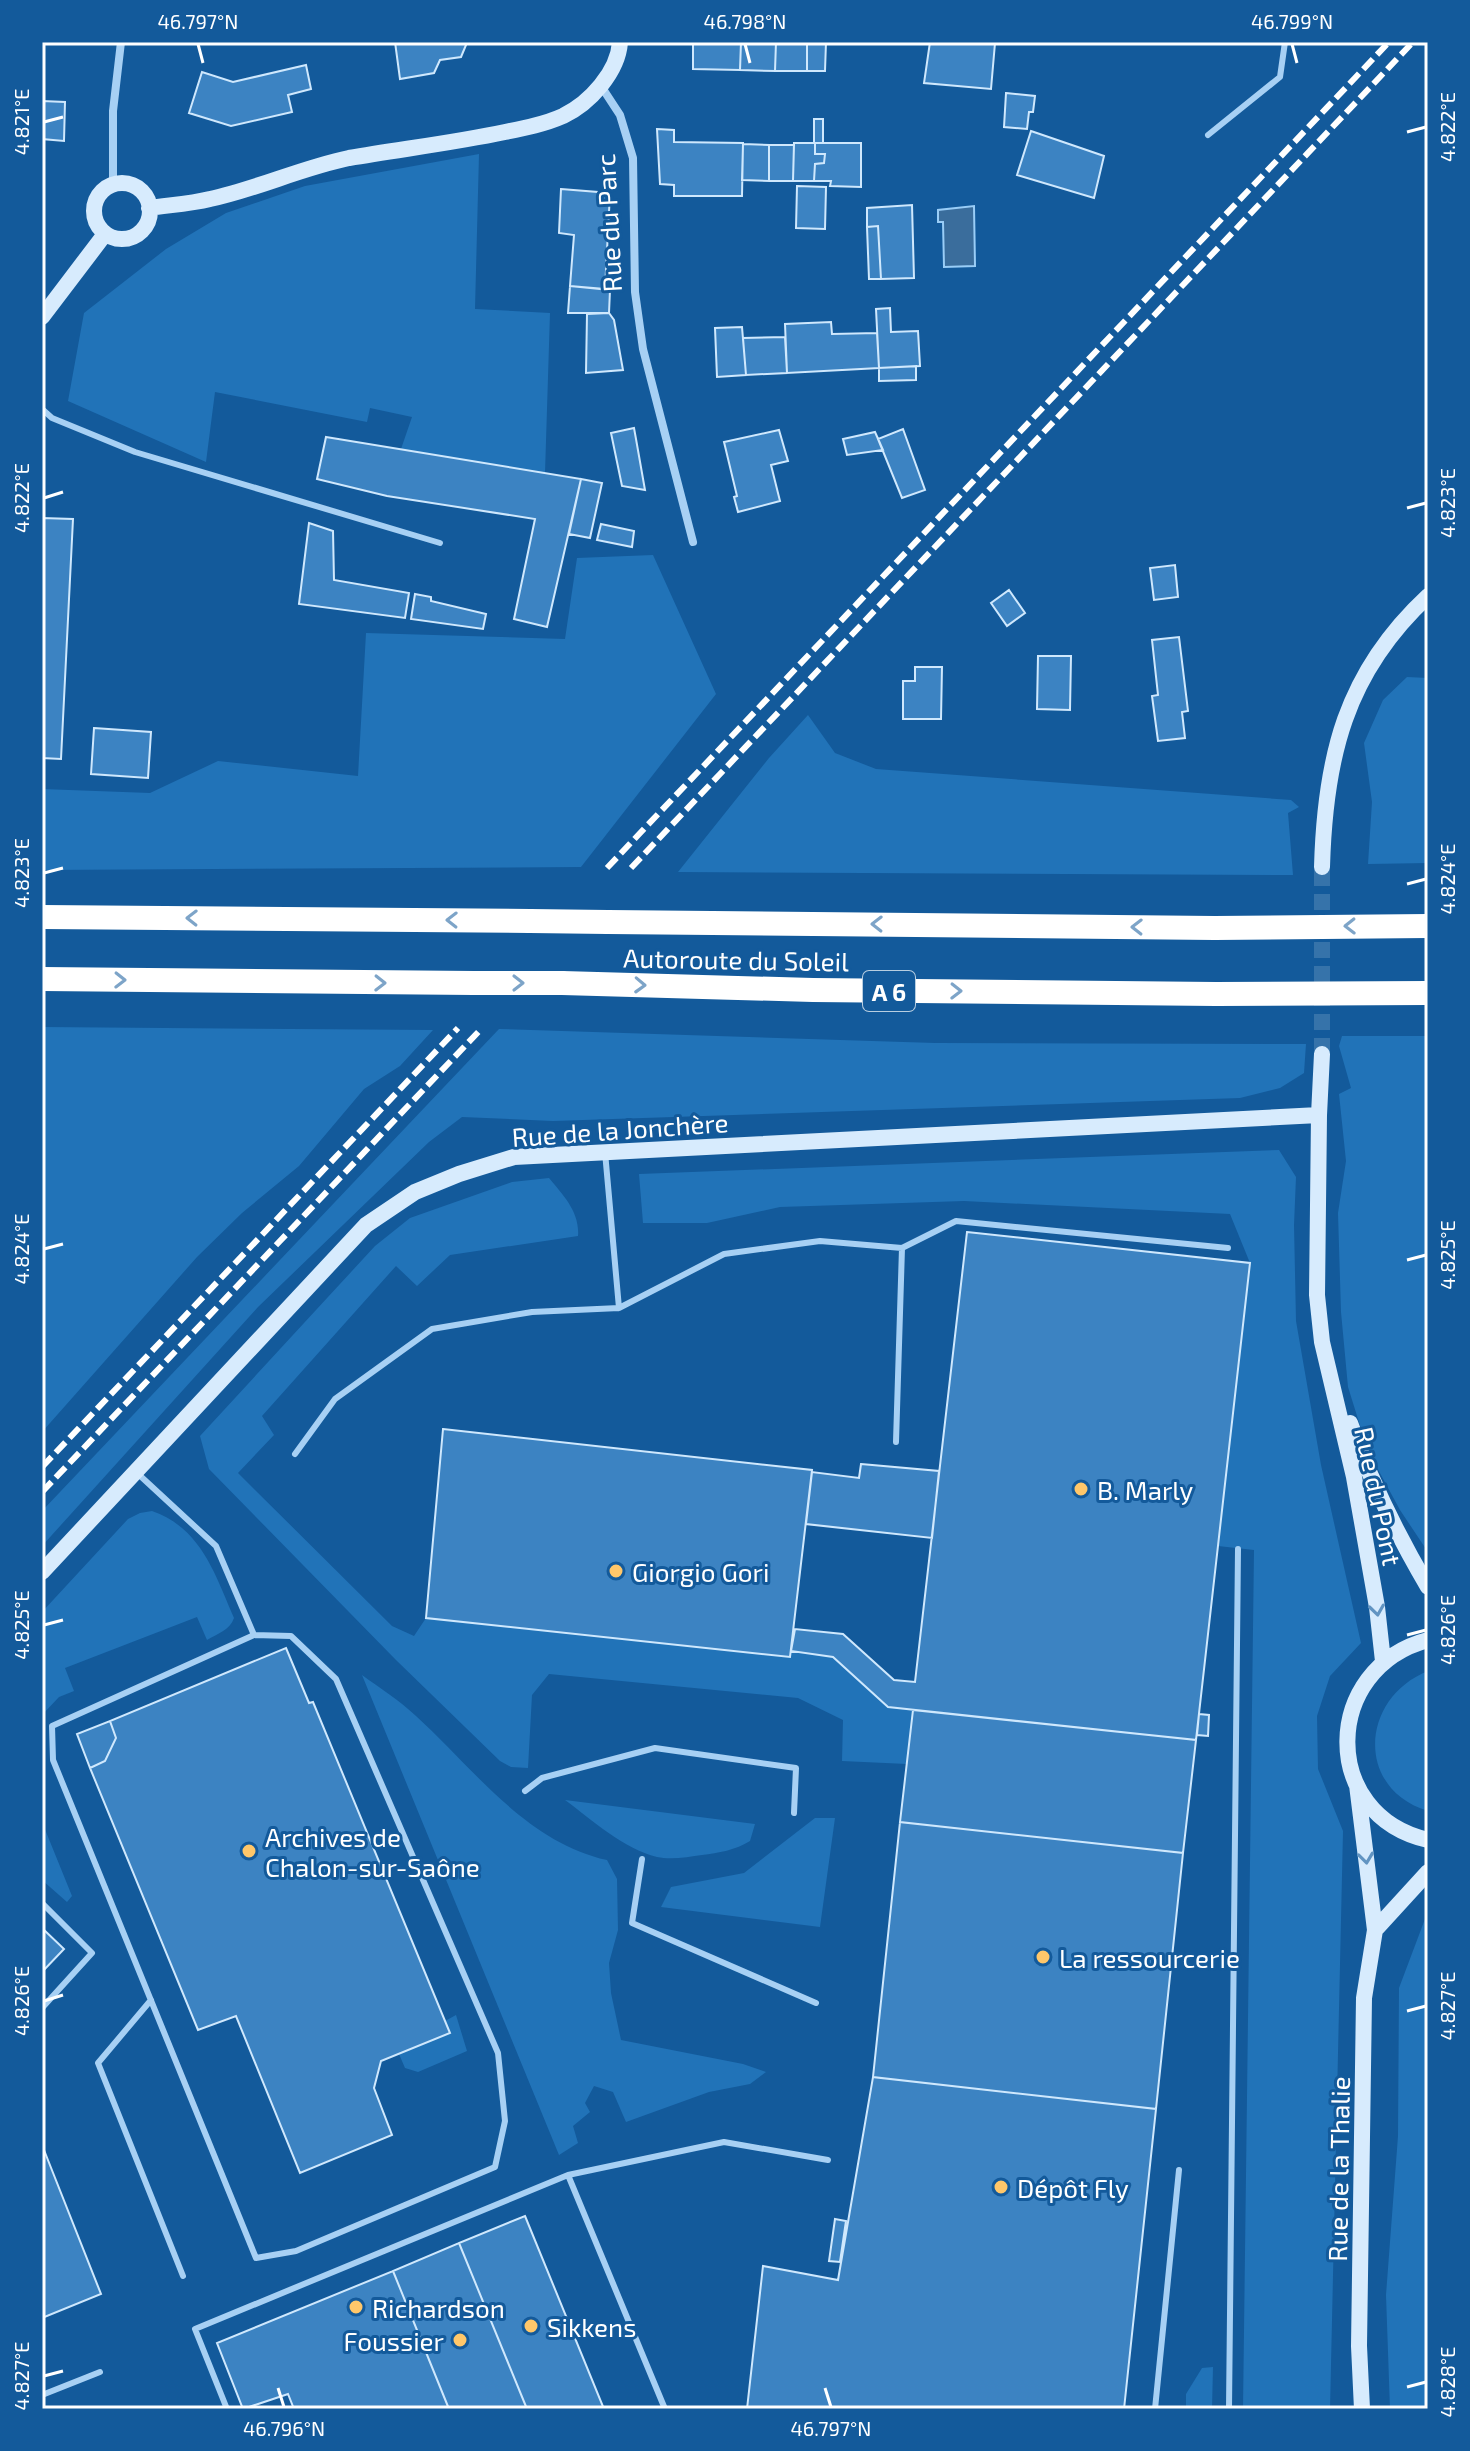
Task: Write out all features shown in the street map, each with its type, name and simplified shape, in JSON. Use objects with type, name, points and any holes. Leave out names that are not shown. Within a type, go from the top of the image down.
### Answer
[{"type":"highway","name":"Autoroute du Soleil","points":[[42,917],[1215,928],[1428,926]]},
{"type":"highway","name":"Autoroute du Soleil","points":[[42,979],[562,983],[813,990],[1428,993]]},
{"type":"street","points":[[113,184],[113,111],[121,42]]},
{"type":"street","points":[[149,208],[211,199],[349,158],[463,141],[538,125],[565,115],[601,86],[619,54],[620,42]]},
{"type":"street","name":"Rue du Parc","points":[[601,86],[620,115],[633,158],[635,292],[643,349],[693,542]]},
{"type":"street","points":[[123,183],[140,190],[149,208],[146,224],[136,236],[119,239],[105,234],[96,223],[94,212],[99,196],[113,184],[123,183]]},
{"type":"street","points":[[42,317],[105,234]]},
{"type":"street","points":[[1322,867],[1324,812],[1343,724],[1367,668],[1428,596]]},
{"type":"street","name":"Rue du Pont","points":[[1322,1054],[1317,1295],[1322,1342],[1354,1477],[1377,1607],[1383,1661]]},
{"type":"street","name":"Rue de la Jonchère","points":[[42,1572],[366,1225],[415,1192],[459,1174],[514,1157],[1319,1115]]},
{"type":"street","name":"Rue du Pont","points":[[1322,1342],[1364,1464],[1402,1543],[1428,1587]]},
{"type":"street","points":[[1383,1661],[1412,1644],[1428,1640]]},
{"type":"street","name":"Rue de la Thalie","points":[[1362,2409],[1359,2346],[1364,1998],[1375,1930],[1357,1785],[1349,1765],[1347,1724],[1360,1688],[1383,1661]]},
{"type":"street","points":[[1357,1785],[1380,1816],[1409,1835],[1428,1840]]},
{"type":"street","points":[[1375,1930],[1428,1872]]},
{"type":"lane","points":[[1208,135],[1280,77],[1285,42]]},
{"type":"lane","points":[[42,409],[52,418],[135,452],[440,543]]},
{"type":"lane","points":[[605,1152],[619,1308]]},
{"type":"lane","points":[[295,1454],[335,1399],[432,1329],[532,1312],[619,1308],[724,1254],[820,1241],[902,1248],[956,1221],[1228,1248]]},
{"type":"lane","points":[[896,1442],[902,1248]]},
{"type":"lane","points":[[136,1472],[216,1546],[254,1635]]},
{"type":"lane","points":[[1229,2409],[1238,1549]]},
{"type":"lane","points":[[254,1635],[291,1636],[336,1679],[498,2053],[505,2121],[495,2167],[296,2251],[256,2258],[53,1760],[52,1726],[254,1635]]},
{"type":"lane","points":[[525,1791],[542,1778],[655,1748],[796,1768],[794,1813]]},
{"type":"lane","points":[[642,1859],[632,1923],[816,2003]]},
{"type":"lane","points":[[42,1903],[92,1953],[42,2008]]},
{"type":"lane","points":[[151,2000],[98,2063],[183,2276]]},
{"type":"lane","points":[[227,2409],[195,2329],[568,2175],[724,2142],[828,2160]]},
{"type":"lane","points":[[1155,2409],[1179,2170]]},
{"type":"lane","points":[[568,2175],[665,2409]]},
{"type":"lane","points":[[42,2395],[100,2372]]},
{"type":"shaded area","points":[[479,154],[475,309],[550,313],[545,473],[401,449],[412,417],[370,408],[367,422],[215,392],[206,462],[68,401],[84,313],[166,249],[226,213],[305,186]]},
{"type":"shaded area","points":[[974,206],[975,266],[944,267],[943,222],[938,222],[938,210]]},
{"type":"shaded area","points":[[653,555],[716,694],[581,867],[42,870],[42,789],[150,793],[218,761],[358,776],[366,633],[565,639],[577,558]]},
{"type":"shaded area","points":[[1407,677],[1428,678],[1428,863],[1368,864],[1372,802],[1364,743],[1383,700]]},
{"type":"shaded area","points":[[808,715],[835,753],[876,769],[1291,800],[1299,807],[1288,813],[1293,875],[678,872],[769,758]]},
{"type":"shaded area","points":[[42,1027],[433,1030],[400,1066],[364,1089],[299,1166],[242,1213],[197,1257],[42,1432]]},
{"type":"shaded area","points":[[499,1029],[935,1043],[1306,1044],[1304,1073],[1280,1088],[1240,1098],[553,1121],[462,1117],[429,1142],[258,1307],[42,1546],[42,1511]]},
{"type":"shaded area","points":[[1342,1036],[1428,1036],[1428,1552],[1400,1510],[1368,1451],[1348,1387],[1341,1312],[1338,1213],[1346,1161],[1339,1094],[1351,1088],[1339,1046]]},
{"type":"shaded area","points":[[1279,1150],[1296,1177],[1296,1321],[1321,1465],[1361,1643],[1330,1676],[1317,1716],[1318,1769],[1343,1831],[1330,2409],[1243,2409],[1254,1550],[1218,1546],[1250,1263],[1230,1214],[964,1201],[780,1207],[707,1223],[643,1223],[639,1174]]},
{"type":"shaded area","points":[[549,1178],[573,1212],[578,1236],[450,1255],[417,1286],[396,1266],[262,1416],[274,1435],[238,1473],[392,1626],[414,1636],[426,1618],[790,1657],[791,1651],[833,1657],[888,1707],[913,1710],[907,1764],[842,1761],[843,1720],[798,1698],[549,1674],[532,1695],[528,1768],[511,1767],[500,1761],[396,1660],[209,1469],[200,1436],[375,1246],[410,1218],[512,1182]]},
{"type":"shaded area","points":[[152,1511],[183,1529],[204,1554],[234,1618],[230,1626],[207,1640],[197,1617],[65,1668],[74,1691],[59,1697],[42,1715],[42,1612],[128,1519]]},
{"type":"shaded area","points":[[1428,1671],[1428,1811],[1404,1800],[1388,1784],[1378,1764],[1375,1743],[1379,1721],[1389,1701],[1405,1684]]},
{"type":"shaded area","points":[[362,1675],[410,1710],[526,1821],[578,1851],[607,1860],[617,1879],[618,1930],[609,1963],[611,1993],[621,2040],[743,2064],[766,2072],[750,2084],[709,2092],[626,2122],[613,2092],[594,2086],[585,2103],[590,2112],[573,2126],[578,2143],[559,2155]]},
{"type":"shaded area","points":[[565,1800],[755,1824],[750,1841],[739,1847],[680,1858],[662,1858],[632,1848]]},
{"type":"shaded area","points":[[815,1818],[835,1818],[820,1927],[661,1907],[671,1887],[744,1873]]},
{"type":"shaded area","points":[[42,1822],[72,1896],[67,1902],[42,1880]]},
{"type":"shaded area","points":[[1428,1911],[1428,2409],[1390,2409],[1386,2295],[1398,2136],[1399,1988]]},
{"type":"shaded area","points":[[456,2015],[467,2051],[418,2072],[405,2068],[399,2054],[449,2033],[445,2021]]},
{"type":"shaded area","points":[[1213,2367],[1212,2409],[1186,2409],[1186,2394],[1202,2368]]},
{"type":"building","points":[[395,42],[466,42],[466,45],[461,57],[440,60],[434,73],[400,79]]},
{"type":"building","points":[[693,42],[741,42],[740,70],[693,69]]},
{"type":"building","points":[[741,42],[776,42],[775,71],[740,70]]},
{"type":"building","points":[[776,42],[807,42],[807,71],[775,71]]},
{"type":"building","points":[[807,42],[826,42],[825,71],[807,71]]},
{"type":"building","points":[[930,42],[995,43],[991,89],[924,83]]},
{"type":"building","points":[[306,65],[311,89],[288,95],[292,112],[231,126],[189,113],[202,72],[233,82]]},
{"type":"building","points":[[1006,93],[1035,96],[1027,129],[1004,127]]},
{"type":"building","points":[[42,101],[65,102],[64,141],[42,139]]},
{"type":"building","points":[[814,119],[823,119],[823,143],[815,143],[815,154],[825,154],[824,163],[815,164],[814,181],[793,181],[794,143],[814,143]]},
{"type":"building","points":[[657,129],[674,130],[674,142],[743,143],[742,196],[674,196],[674,185],[660,184]]},
{"type":"building","points":[[1031,131],[1104,156],[1094,198],[1017,175]]},
{"type":"building","points":[[815,143],[861,143],[861,187],[830,186],[831,181],[814,181],[815,164],[824,163],[825,154],[815,154]]},
{"type":"building","points":[[743,144],[769,145],[769,181],[742,180]]},
{"type":"building","points":[[769,145],[794,145],[793,181],[769,181]]},
{"type":"building","points":[[797,186],[826,187],[825,229],[796,228]]},
{"type":"building","points":[[561,189],[610,193],[605,289],[570,286],[574,235],[559,233]]},
{"type":"building","points":[[912,205],[914,278],[881,279],[878,226],[867,227],[867,208]]},
{"type":"building","points":[[878,226],[881,279],[869,279],[867,227]]},
{"type":"building","points":[[570,286],[610,290],[609,313],[568,313]]},
{"type":"building","points":[[890,308],[891,332],[918,331],[920,366],[879,368],[876,309]]},
{"type":"building","points":[[609,313],[614,320],[623,370],[586,373],[587,314]]},
{"type":"building","points":[[831,322],[832,334],[877,333],[879,368],[787,373],[785,324]]},
{"type":"building","points":[[742,327],[746,375],[717,377],[715,328]]},
{"type":"building","points":[[785,337],[787,373],[746,375],[743,338]]},
{"type":"building","points":[[916,366],[916,380],[879,381],[879,368]]},
{"type":"building","points":[[634,428],[645,490],[622,486],[611,433]]},
{"type":"building","points":[[903,429],[925,490],[902,498],[878,439]]},
{"type":"building","points":[[779,430],[788,461],[771,465],[780,501],[738,512],[724,442]]},
{"type":"building","points":[[875,432],[883,450],[847,455],[843,439]]},
{"type":"building","points":[[326,437],[581,479],[547,627],[514,619],[535,519],[387,496],[317,479]]},
{"type":"building","points":[[581,479],[602,483],[590,538],[569,534]]},
{"type":"building","points":[[42,518],[73,519],[61,759],[42,758]]},
{"type":"building","points":[[309,523],[333,531],[334,580],[409,593],[405,618],[299,604]]},
{"type":"building","points":[[601,524],[634,531],[632,547],[597,540]]},
{"type":"building","points":[[1175,565],[1178,597],[1154,600],[1150,568]]},
{"type":"building","points":[[1009,590],[1025,613],[1007,626],[991,603]]},
{"type":"building","points":[[415,594],[486,614],[483,629],[411,619]]},
{"type":"building","points":[[1179,637],[1188,711],[1182,712],[1185,738],[1158,741],[1152,696],[1158,695],[1152,640]]},
{"type":"building","points":[[1038,656],[1071,656],[1070,710],[1037,709]]},
{"type":"building","points":[[915,667],[942,667],[941,719],[903,719],[903,681],[915,681]]},
{"type":"building","points":[[94,728],[151,732],[148,778],[91,774]]},
{"type":"building","name":"B. Marly","points":[[967,1232],[1250,1263],[1196,1740],[888,1707],[833,1657],[791,1651],[795,1629],[843,1634],[894,1680],[915,1682]]},
{"type":"building","name":"Giorgio Gori","points":[[443,1429],[812,1470],[790,1657],[426,1618]]},
{"type":"building","points":[[861,1464],[939,1471],[932,1538],[806,1524],[812,1472],[859,1478]]},
{"type":"building","name":"Archives de Chalon-sur-Saône","points":[[286,1648],[309,1703],[313,1702],[450,2033],[381,2061],[374,2088],[392,2135],[300,2173],[236,2016],[198,2030],[90,1768],[105,1761],[116,1738],[110,1721]]},
{"type":"building","points":[[913,1710],[1196,1740],[1183,1853],[900,1822]]},
{"type":"building","points":[[1199,1714],[1209,1715],[1208,1736],[1197,1735]]},
{"type":"building","points":[[110,1721],[116,1738],[105,1761],[90,1768],[77,1734]]},
{"type":"building","points":[[900,1822],[1183,1853],[1156,2109],[873,2077]]},
{"type":"building","points":[[42,1928],[64,1949],[42,1972]]},
{"type":"building","name":"Dépôt Fly","points":[[873,2077],[1156,2109],[1124,2409],[747,2409],[763,2266],[838,2280]]},
{"type":"building","points":[[42,2145],[101,2294],[42,2318]]},
{"type":"building","name":"Sikkens","points":[[525,2216],[604,2409],[527,2409],[459,2243]]},
{"type":"building","points":[[835,2219],[846,2221],[840,2262],[829,2261]]},
{"type":"building","name":"Foussier","points":[[459,2243],[527,2409],[449,2409],[393,2271]]},
{"type":"building","name":"Richardson","points":[[393,2271],[449,2409],[294,2409],[288,2394],[243,2409],[217,2343]]},
{"type":"tunnel","points":[[1322,867],[1322,1054]]},
{"type":"railway","points":[[607,868],[1389,42]]},
{"type":"railway","points":[[631,868],[1413,42]]},
{"type":"railway","points":[[42,1467],[458,1028]]},
{"type":"railway","points":[[42,1492],[482,1028]]},
{"type":"place","name":"B. Marly","points":[[1081,1489]]},
{"type":"place","name":"Giorgio Gori","points":[[616,1571]]},
{"type":"place","name":"Archives de Chalon-sur-Saône","points":[[249,1851]]},
{"type":"place","name":"La ressourcerie","points":[[1043,1957]]},
{"type":"place","name":"Dépôt Fly","points":[[1001,2187]]},
{"type":"place","name":"Richardson","points":[[356,2307]]},
{"type":"place","name":"Sikkens","points":[[531,2326]]},
{"type":"place","name":"Foussier","points":[[460,2340]]}]
